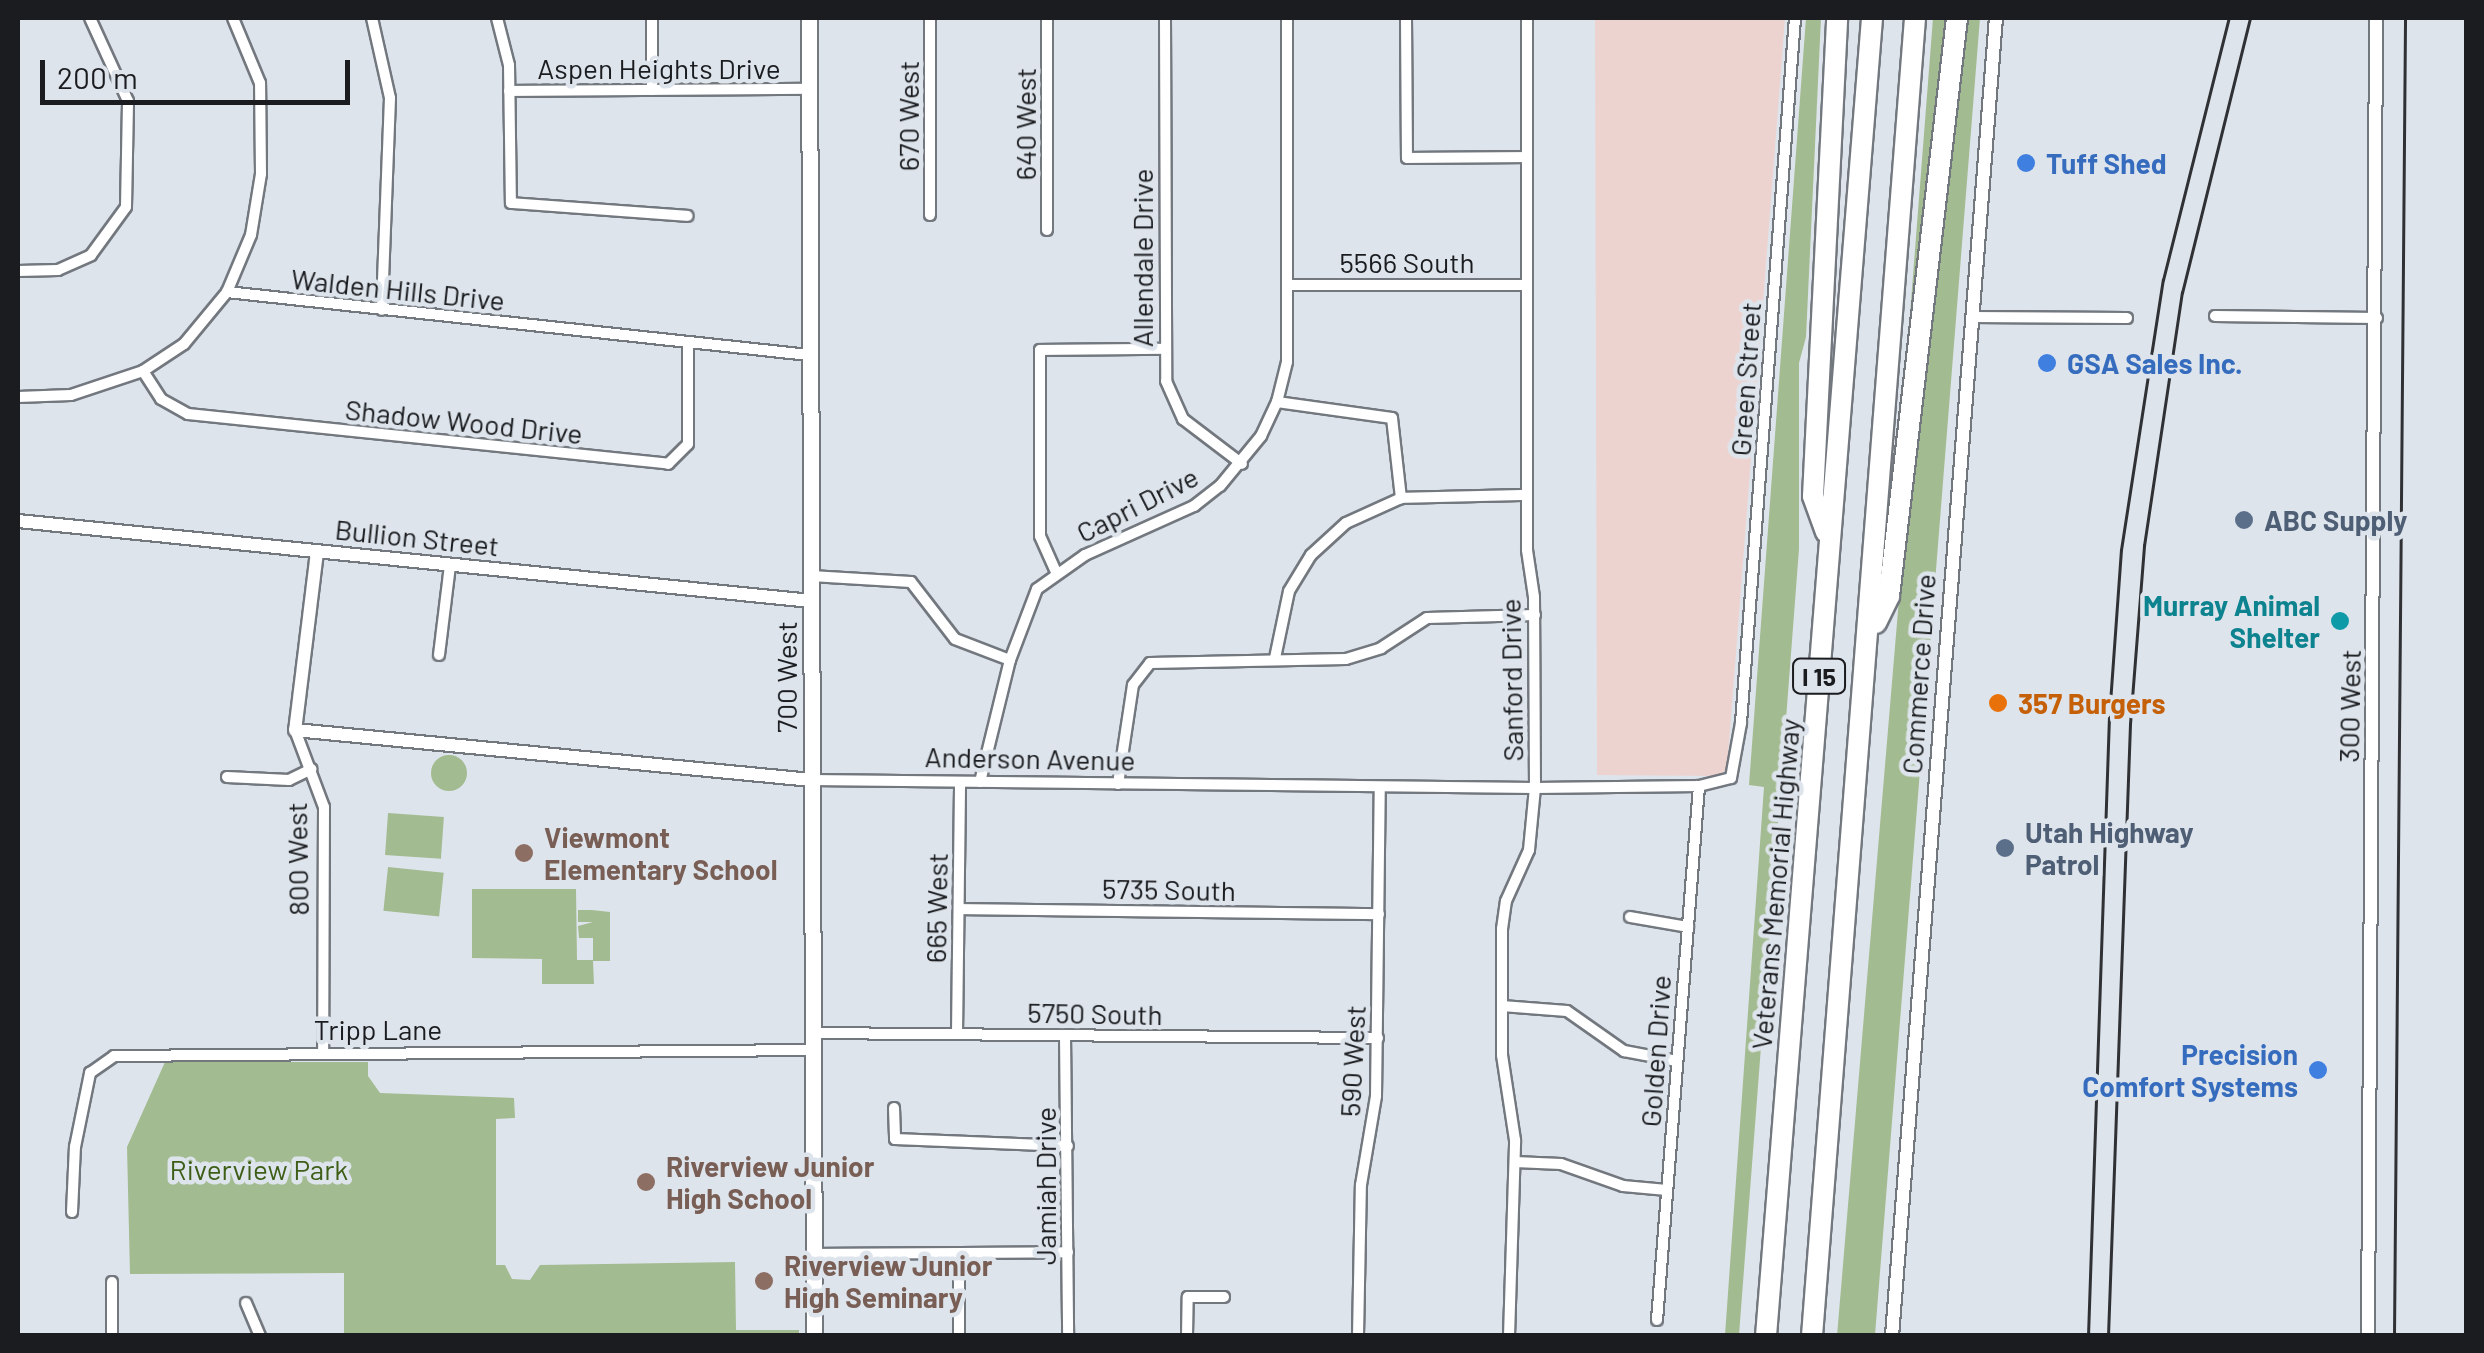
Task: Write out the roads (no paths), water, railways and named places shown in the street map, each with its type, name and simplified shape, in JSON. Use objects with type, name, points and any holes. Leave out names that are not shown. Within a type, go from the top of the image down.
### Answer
[{"type":"highway","points":[[1830,541],[1812,496],[1837,18]]},
{"type":"highway","name":"Veterans Memorial Highway","points":[[1766,1336],[1872,18]]},
{"type":"highway","name":"I 15","points":[[1812,1336],[1870,634],[1915,18]]},
{"type":"highway","points":[[1870,634],[1889,596],[1957,18]]},
{"type":"main road","name":"700 West","points":[[809,18],[814,1336]]},
{"type":"street","points":[[18,271],[58,270],[91,256],[126,206],[128,102],[90,18]]},
{"type":"street","points":[[18,397],[71,395],[144,372],[184,344],[227,292],[251,235],[261,174],[260,83],[233,18]]},
{"type":"street","points":[[372,18],[390,98],[382,310]]},
{"type":"street","points":[[497,18],[509,91],[511,203],[688,216]]},
{"type":"street","points":[[652,18],[652,90]]},
{"type":"street","name":"670 West","points":[[930,18],[930,215]]},
{"type":"street","name":"640 West","points":[[1047,18],[1047,230]]},
{"type":"street","name":"Allendale Drive","points":[[1165,18],[1164,349],[1175,410],[1242,464]]},
{"type":"street","name":"Capri Drive","points":[[980,782],[1025,610],[1056,572],[1194,506],[1242,464],[1277,402],[1287,362],[1287,18]]},
{"type":"street","points":[[1406,18],[1406,158],[1527,157]]},
{"type":"street","name":"Sanford Drive","points":[[1509,1336],[1515,1162],[1502,1006],[1503,916],[1529,850],[1534,788],[1534,615],[1527,495],[1526,18]]},
{"type":"street","name":"Green Street","points":[[1699,786],[1731,778],[1739,744],[1795,18]]},
{"type":"street","name":"Commerce Drive","points":[[1892,1336],[1996,18]]},
{"type":"street","name":"300 West","points":[[2368,1336],[2376,18]]},
{"type":"street","name":"Aspen Heights Drive","points":[[509,91],[809,89]]},
{"type":"street","name":"5566 South","points":[[1287,284],[1527,285]]},
{"type":"street","name":"Walden Hills Drive","points":[[227,292],[809,354]]},
{"type":"street","points":[[2215,316],[2377,318]]},
{"type":"street","points":[[1972,317],[2127,318]]},
{"type":"street","name":"Shadow Wood Drive","points":[[144,372],[162,399],[188,414],[668,464],[688,444],[688,342]]},
{"type":"street","points":[[1056,572],[1040,536],[1040,350],[1164,349]]},
{"type":"street","points":[[1277,402],[1392,418],[1401,498]]},
{"type":"street","points":[[1275,658],[1283,607],[1312,555],[1363,513],[1401,498],[1527,495]]},
{"type":"street","name":"Bullion Street","points":[[18,521],[811,602]]},
{"type":"street","points":[[294,730],[317,552]]},
{"type":"street","points":[[439,655],[450,566]]},
{"type":"street","points":[[811,576],[911,582],[955,638],[1010,660]]},
{"type":"street","points":[[1118,784],[1133,685],[1150,663],[1363,656],[1426,618],[1534,615]]},
{"type":"street","name":"800 West","points":[[294,730],[324,807],[323,1052]]},
{"type":"street","name":"Anderson Avenue","points":[[294,730],[812,780],[1380,788],[1699,786]]},
{"type":"street","points":[[227,778],[288,780],[312,769]]},
{"type":"street","name":"665 West","points":[[957,1034],[960,782]]},
{"type":"street","name":"Golden Drive","points":[[1658,1320],[1699,786]]},
{"type":"street","name":"590 West","points":[[1358,1336],[1361,1185],[1376,1096],[1380,788]]},
{"type":"street","name":"5735 South","points":[[958,908],[1379,914]]},
{"type":"street","points":[[1630,917],[1688,927]]},
{"type":"street","points":[[1502,1006],[1567,1011],[1624,1051],[1678,1061]]},
{"type":"street","name":"5750 South","points":[[813,1041],[957,1034],[1378,1038]]},
{"type":"street","name":"Jamiah Drive","points":[[1065,1035],[1068,1336]]},
{"type":"street","name":"Tripp Lane","points":[[72,1212],[79,1118],[90,1073],[105,1059],[813,1041]]},
{"type":"street","points":[[894,1108],[895,1139],[1068,1146]]},
{"type":"street","points":[[1515,1162],[1561,1164],[1623,1186],[1667,1190]]},
{"type":"street","points":[[814,1254],[1068,1252]]},
{"type":"street","points":[[959,1336],[960,1253]]},
{"type":"street","points":[[112,1282],[112,1336]]},
{"type":"street","points":[[1187,1336],[1188,1297],[1224,1297]]},
{"type":"street","points":[[246,1303],[260,1336]]},
{"type":"tram line","points":[[2394,1336],[2405,18]]},
{"type":"railway","points":[[2088,1336],[2109,717],[2121,550],[2163,280],[2229,18]]},
{"type":"railway","points":[[2108,1336],[2130,724],[2144,546],[2182,293],[2250,18]]},
{"type":"place","name":"Tuff Shed","points":[[2026,163]]},
{"type":"place","name":"GSA Sales Inc.","points":[[2047,363]]},
{"type":"place","name":"ABC Supply","points":[[2244,520]]},
{"type":"place","name":"Murray Animal Shelter","points":[[2340,621]]},
{"type":"place","name":"357 Burgers","points":[[1998,703]]},
{"type":"place","name":"Utah Highway Patrol","points":[[2005,848]]},
{"type":"place","name":"Viewmont Elementary School","points":[[524,853]]},
{"type":"place","name":"Precision Comfort Systems","points":[[2318,1070]]},
{"type":"place","name":"Riverview Junior High School","points":[[646,1182]]},
{"type":"place","name":"Riverview Junior High Seminary","points":[[764,1281]]},
{"type":"park label","name":"Riverview Park","points":[[259,1169]]}]
